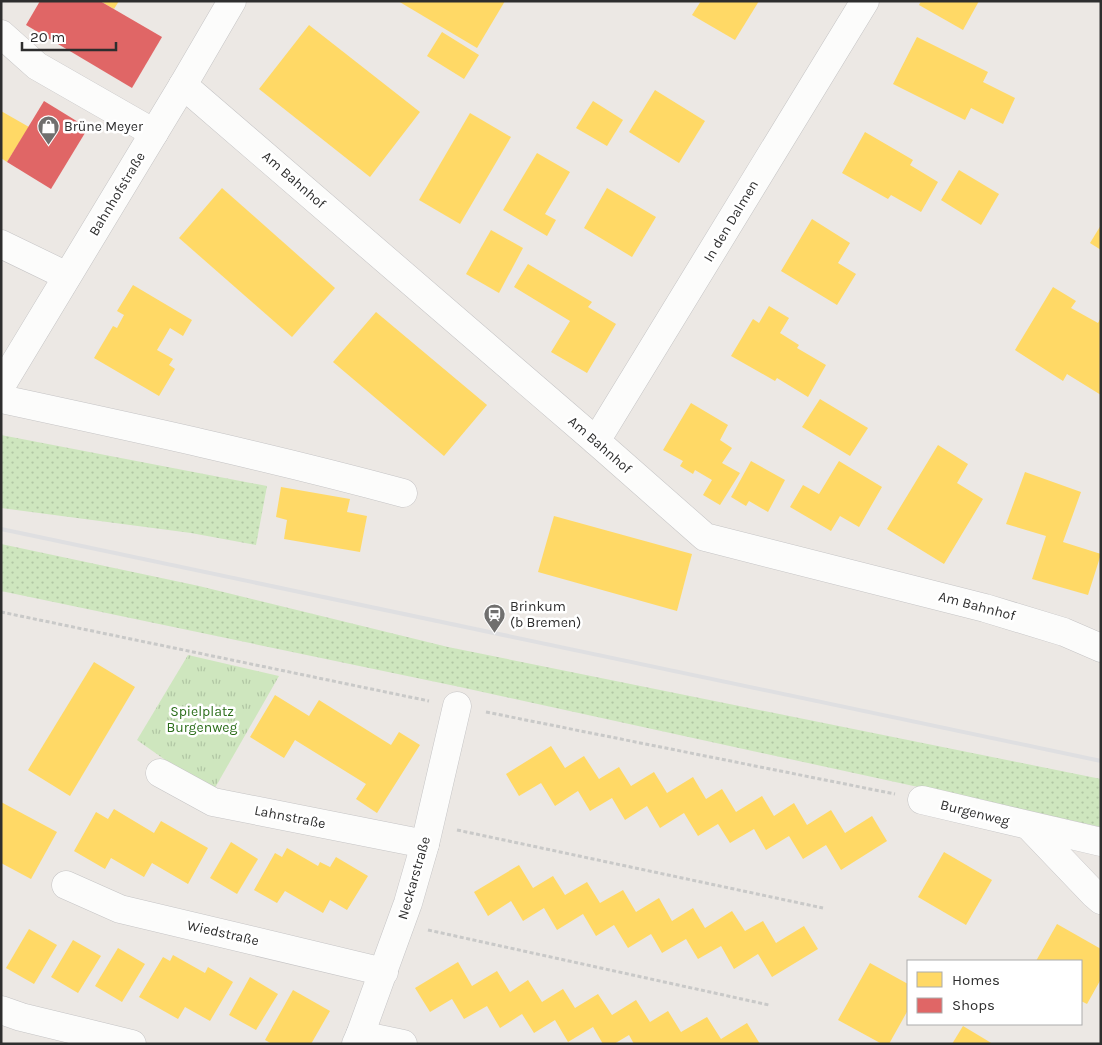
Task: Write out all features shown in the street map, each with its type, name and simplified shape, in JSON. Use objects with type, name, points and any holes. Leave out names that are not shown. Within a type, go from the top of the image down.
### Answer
[{"type":"street","name":"Bahnhofstraße","points":[[1,386],[232,1]]},
{"type":"street","name":"In den Dalmen","points":[[596,441],[865,1]]},
{"type":"street","points":[[1,34],[36,66],[154,133]]},
{"type":"street","name":"Am Bahnhof","points":[[183,85],[705,537],[985,608],[1064,632],[1101,648]]},
{"type":"street","points":[[1,244],[67,276]]},
{"type":"street","points":[[1,399],[145,430],[320,471],[403,493]]},
{"type":"street","name":"Neckarstraße","points":[[358,1039],[384,972],[427,834],[457,706]]},
{"type":"street","name":"Lahnstraße","points":[[160,774],[213,802],[427,834]]},
{"type":"street","name":"Burgenweg","points":[[922,800],[1101,842]]},
{"type":"street","name":"Burgenweg","points":[[1029,826],[1101,900]]},
{"type":"street","name":"Wiedstraße","points":[[66,885],[120,909],[384,972]]},
{"type":"street","points":[[1,1010],[36,1021],[132,1044]]},
{"type":"street","points":[[358,1039],[403,1044]]},
{"type":"path","points":[[427,834],[823,908]]},
{"type":"path","points":[[400,924],[769,1005]]},
{"type":"green space","points":[[1,435],[267,486],[256,545],[191,533],[1,508]]},
{"type":"green space","points":[[1,544],[199,586],[448,647],[1101,779],[1101,827],[460,687],[1,591]]},
{"type":"green space","name":"Spielplatz Burgenweg","points":[[188,655],[279,676],[212,793],[137,740]]},
{"type":"building: Homes","points":[[100,1],[119,1],[114,9]]},
{"type":"building: Homes","points":[[398,1],[505,1],[477,48]]},
{"type":"building: Homes","points":[[701,1],[759,1],[735,40],[692,15]]},
{"type":"building: Homes","points":[[921,1],[979,1],[963,30],[919,5]]},
{"type":"building: Homes","points":[[309,25],[420,112],[370,177],[259,89]]},
{"type":"building: Homes","points":[[442,32],[479,55],[464,79],[427,56]]},
{"type":"building: Homes","points":[[917,37],[988,72],[983,82],[1015,98],[1003,124],[971,108],[965,120],[893,84]]},
{"type":"building: Homes","points":[[655,90],[705,121],[679,163],[629,132]]},
{"type":"building: Homes","points":[[593,101],[623,120],[607,146],[576,128]]},
{"type":"building: Homes","points":[[1,111],[29,127],[7,162],[1,158]]},
{"type":"building: Homes","points":[[470,113],[511,137],[460,224],[419,200]]},
{"type":"building: Homes","points":[[865,132],[913,160],[910,165],[938,182],[921,212],[891,195],[888,199],[842,173]]},
{"type":"building: Homes","points":[[537,153],[570,172],[545,214],[556,220],[547,236],[503,210]]},
{"type":"building: Homes","points":[[959,170],[999,194],[981,225],[941,200]]},
{"type":"building: Homes","points":[[222,188],[335,288],[292,337],[179,238]]},
{"type":"building: Homes","points":[[607,188],[656,217],[632,257],[584,228]]},
{"type":"building: Homes","points":[[812,219],[850,243],[838,263],[856,274],[837,305],[781,271]]},
{"type":"building: Homes","points":[[1101,225],[1101,250],[1090,243]]},
{"type":"building: Homes","points":[[491,230],[523,248],[499,293],[466,274]]},
{"type":"building: Homes","points":[[528,264],[592,302],[588,307],[616,324],[587,373],[551,352],[570,321],[514,287]]},
{"type":"building: Homes","points":[[133,285],[192,320],[183,336],[170,328],[157,350],[173,359],[169,365],[175,369],[159,396],[94,358],[113,326],[117,328],[124,315],[117,311]]},
{"type":"building: Homes","points":[[1053,287],[1076,301],[1071,308],[1098,323],[1101,317],[1101,395],[1067,374],[1063,381],[1015,350]]},
{"type":"building: Homes","points":[[769,306],[789,318],[780,333],[799,345],[797,348],[826,365],[808,397],[777,378],[775,381],[731,356],[753,319],[759,323]]},
{"type":"building: Homes","points":[[376,312],[487,405],[444,456],[333,362]]},
{"type":"building: Homes","points":[[820,399],[868,428],[850,456],[802,427]]},
{"type":"building: Homes","points":[[691,403],[728,425],[720,440],[732,448],[722,463],[740,473],[720,505],[703,495],[712,480],[695,470],[693,474],[680,466],[683,461],[663,450]]},
{"type":"building: Homes","points":[[938,445],[968,464],[957,483],[983,499],[944,564],[887,529]]},
{"type":"building: Homes","points":[[751,461],[785,480],[768,512],[749,501],[746,506],[731,497]]},
{"type":"building: Homes","points":[[839,461],[882,487],[859,527],[840,516],[831,531],[790,507],[803,485],[819,494]]},
{"type":"building: Homes","points":[[1025,472],[1081,492],[1063,542],[1101,554],[1088,595],[1032,579],[1046,536],[1006,524]]},
{"type":"building: Homes","points":[[281,487],[350,499],[347,512],[367,516],[360,552],[284,539],[287,520],[276,517]]},
{"type":"building: Homes","points":[[554,516],[692,554],[677,611],[538,572]]},
{"type":"building: Homes","points":[[94,662],[135,687],[70,796],[28,770]]},
{"type":"building: Homes","points":[[275,695],[309,716],[319,700],[391,745],[399,732],[420,745],[377,813],[356,799],[366,784],[295,740],[284,758],[250,737]]},
{"type":"building: Homes","points":[[551,746],[565,768],[584,756],[599,779],[619,767],[631,786],[654,772],[667,793],[693,777],[706,799],[722,789],[736,812],[762,796],[774,816],[794,803],[807,825],[831,810],[845,833],[872,816],[887,841],[841,870],[826,845],[803,859],[789,836],[766,850],[754,829],[730,843],[718,824],[698,836],[684,813],[660,828],[647,806],[625,820],[612,798],[590,811],[578,791],[555,806],[541,783],[519,796],[506,774]]},
{"type":"building: Homes","points":[[1,802],[57,832],[31,879],[1,863]]},
{"type":"building: Homes","points":[[114,809],[154,833],[161,821],[208,848],[188,884],[152,863],[144,877],[111,858],[105,869],[74,851],[96,812],[108,819]]},
{"type":"building: Homes","points":[[231,842],[258,859],[237,894],[210,878]]},
{"type":"building: Homes","points":[[287,848],[318,866],[320,862],[330,867],[336,857],[368,876],[347,910],[330,900],[323,913],[285,891],[277,903],[254,890],[275,853],[282,857]]},
{"type":"building: Homes","points":[[944,852],[992,880],[966,925],[918,897]]},
{"type":"building: Homes","points":[[519,865],[533,888],[553,876],[565,895],[587,882],[600,903],[623,890],[636,912],[659,898],[672,921],[693,908],[705,928],[732,911],[745,931],[763,921],[776,943],[804,926],[818,949],[772,977],[758,954],[734,969],[721,946],[698,959],[686,939],[662,953],[651,934],[628,948],[614,925],[596,936],[583,914],[557,930],[544,908],[523,921],[511,901],[488,916],[474,892]]},
{"type":"building: Homes","points":[[1057,924],[1101,949],[1101,979],[1087,1004],[1082,1002],[1082,960],[1037,960]]},
{"type":"building: Homes","points":[[29,929],[57,945],[34,984],[6,968]]},
{"type":"building: Homes","points":[[73,940],[101,956],[78,993],[51,977]]},
{"type":"building: Homes","points":[[118,948],[145,964],[122,1002],[95,986]]},
{"type":"building: Homes","points":[[173,955],[205,973],[208,967],[233,982],[210,1021],[185,1007],[178,1019],[139,997],[163,957],[170,961]]},
{"type":"building: Homes","points":[[458,962],[472,986],[497,971],[510,992],[528,980],[542,1002],[563,989],[575,1008],[598,994],[612,1015],[636,1000],[650,1022],[668,1011],[681,1032],[707,1017],[721,1039],[747,1023],[760,1044],[634,1044],[629,1035],[614,1044],[603,1044],[593,1027],[568,1042],[555,1020],[534,1033],[522,1014],[500,1028],[487,1006],[464,1019],[452,999],[430,1012],[415,988]]},
{"type":"building: Homes","points":[[870,963],[907,983],[907,1012],[889,1044],[882,1044],[838,1020]]},
{"type":"building: Homes","points":[[250,977],[278,994],[256,1030],[229,1015]]},
{"type":"building: Homes","points":[[293,990],[330,1011],[311,1044],[272,1044],[265,1040]]},
{"type":"building: Homes","points":[[963,1026],[993,1044],[952,1044]]},
{"type":"building: Shops","points":[[40,1],[100,1],[162,37],[132,88],[26,25]]},
{"type":"building: Shops","name":"Brüne Meyer","points":[[44,101],[88,128],[51,189],[7,162]]},
{"type":"railway","points":[[1,529],[1101,761]]},
{"type":"place","name":"Brüne Meyer","points":[[48,145]]},
{"type":"place","name":"Brinkum (b Bremen)","points":[[494,633]]}]
